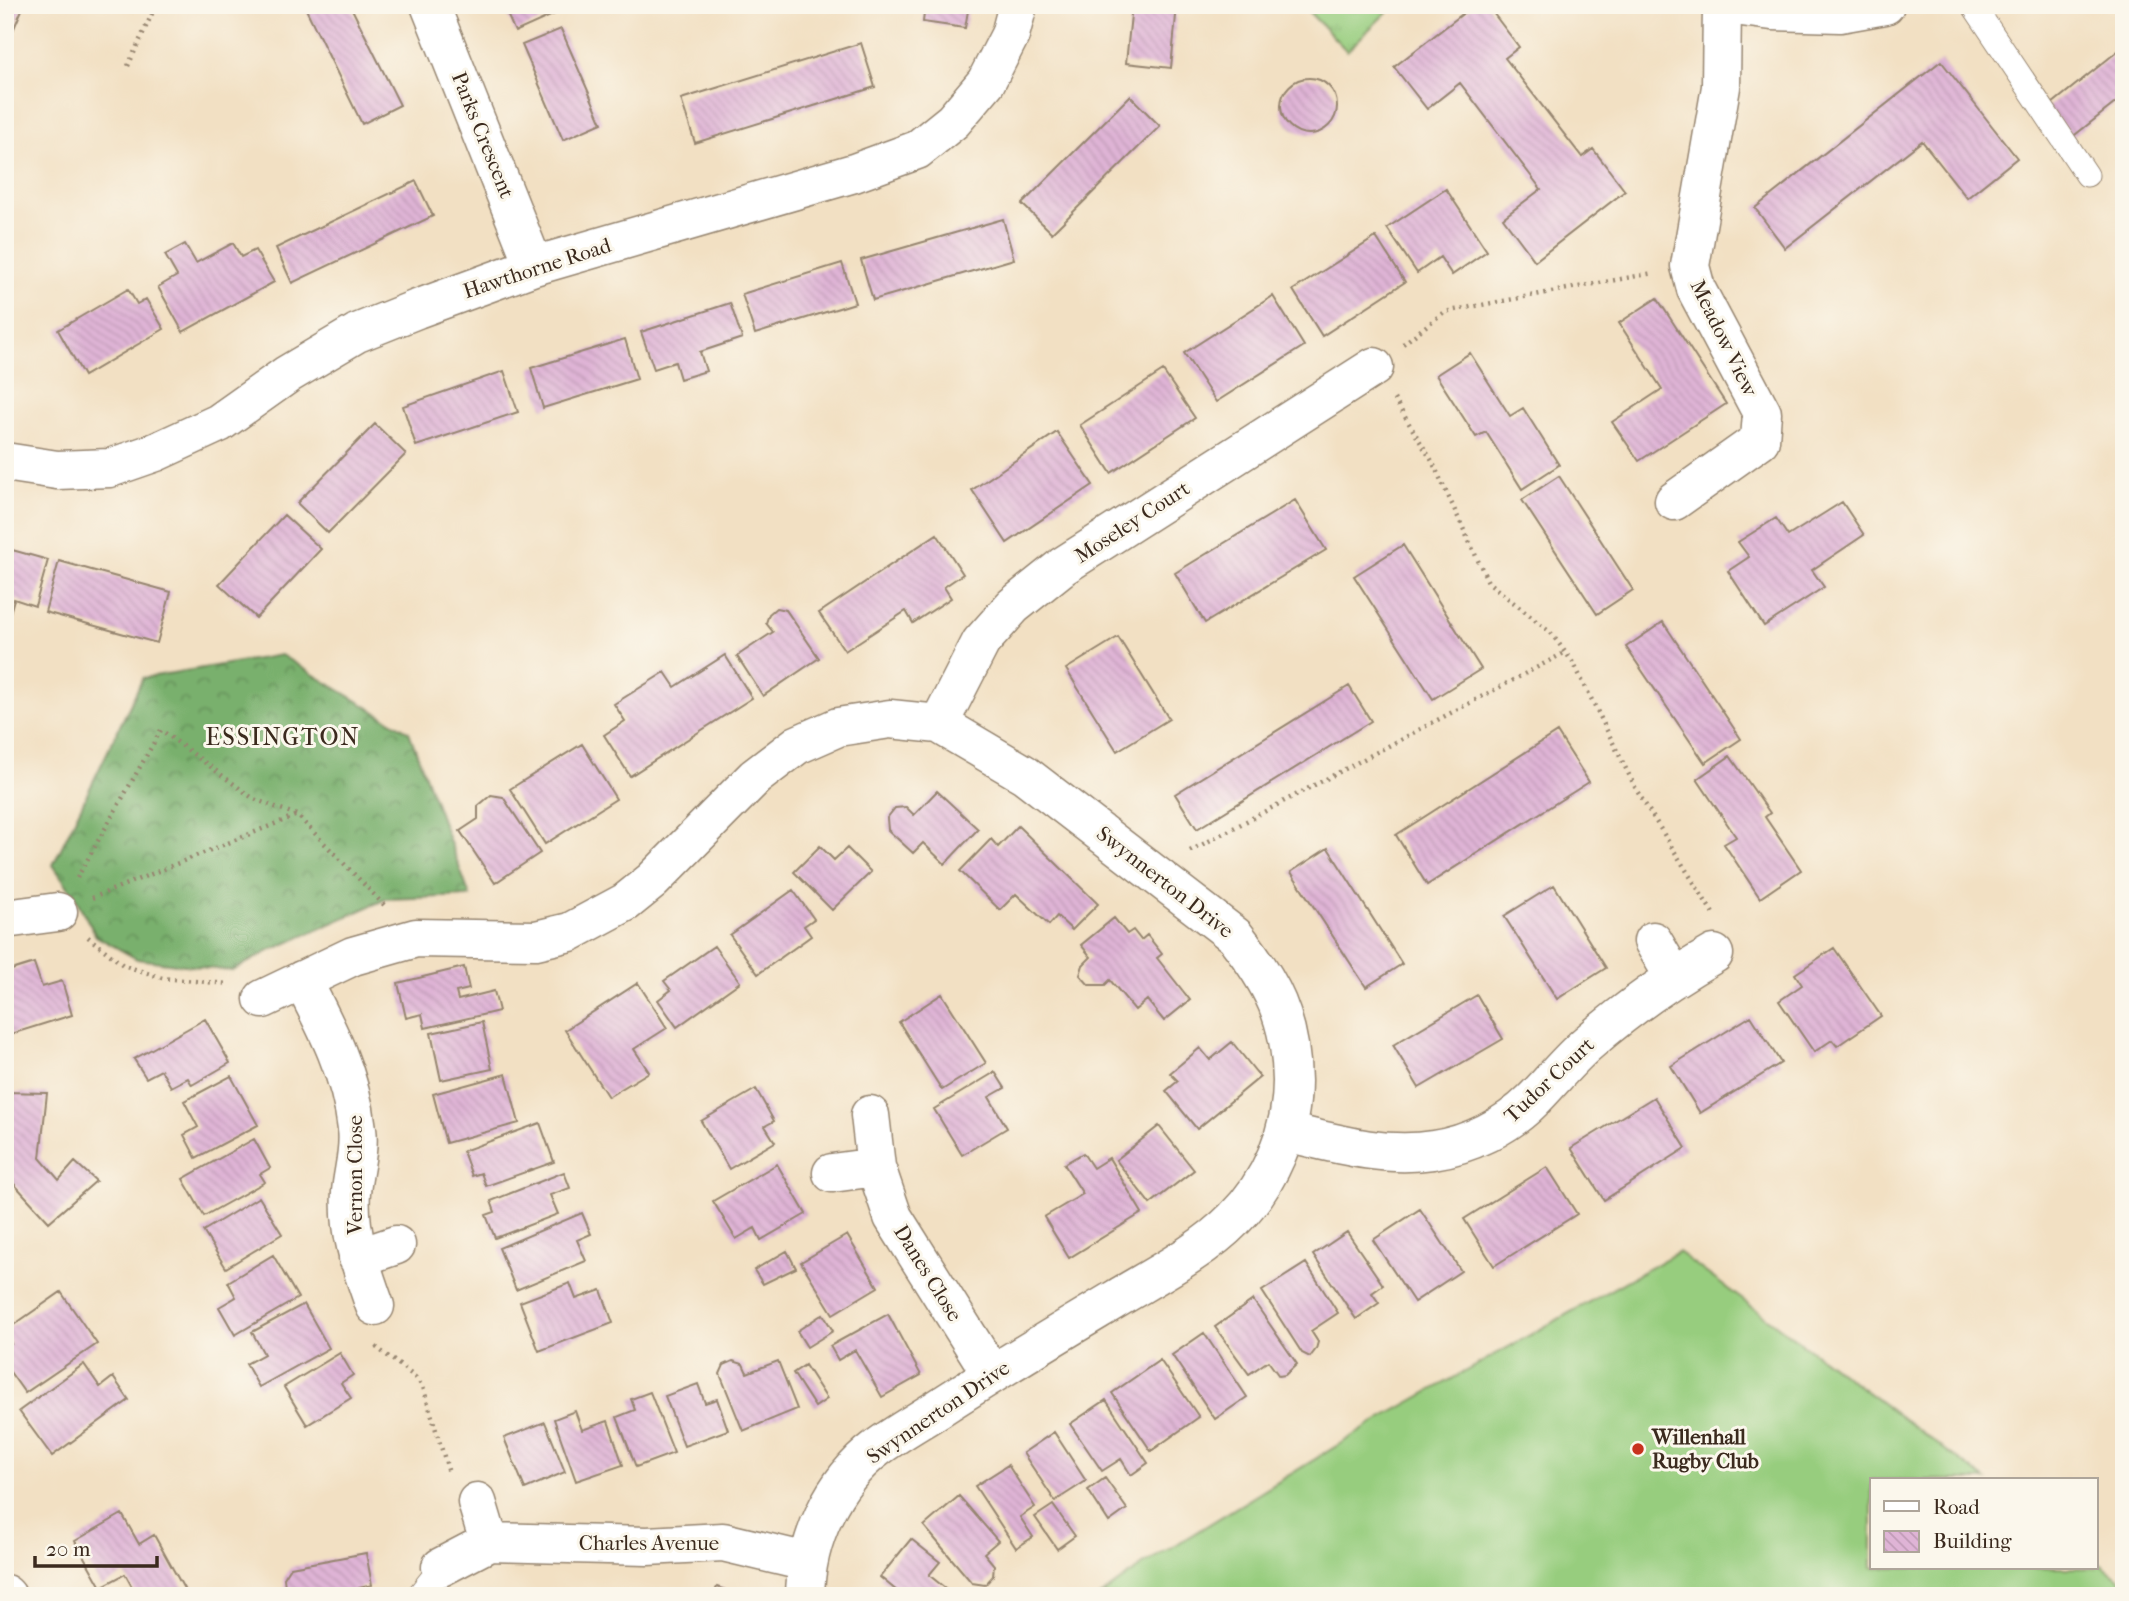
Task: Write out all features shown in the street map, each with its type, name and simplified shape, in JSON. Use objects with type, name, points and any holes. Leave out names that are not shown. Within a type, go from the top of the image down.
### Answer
[{"type":"street","name":"Parks Crescent","points":[[430,5],[534,266]]},
{"type":"street","name":"Hawthorne Road","points":[[5,462],[57,470],[110,468],[156,452],[219,423],[288,374],[357,333],[534,266],[854,173],[917,150],[953,121],[986,82],[1010,36],[1018,5]]},
{"type":"street","points":[[1724,5],[1772,11],[1840,13],[1885,5]]},
{"type":"street","name":"Meadow View","points":[[1674,501],[1760,440],[1762,413],[1696,289],[1690,265],[1721,87],[1724,5]]},
{"type":"street","name":"Moseley Court","points":[[939,724],[981,642],[1013,606],[1063,566],[1374,367]]},
{"type":"street","name":"Swynnerton Drive","points":[[302,980],[353,956],[416,938],[536,940],[570,932],[626,902],[652,881],[755,777],[796,745],[838,727],[890,719],[939,724],[1024,774],[1235,936],[1258,964],[1276,996],[1286,1028],[1292,1067],[1292,1095],[1286,1132],[1255,1196],[1213,1238],[1140,1285],[991,1373],[876,1449],[852,1473],[833,1499],[817,1530],[806,1579]]},
{"type":"street","points":[[5,919],[58,912]]},
{"type":"street","points":[[1653,941],[1674,976]]},
{"type":"street","name":"Tudor Court","points":[[1286,1132],[1395,1153],[1434,1150],[1467,1142],[1502,1124],[1531,1102],[1585,1046],[1619,1016],[1674,976],[1714,954]]},
{"type":"street","points":[[263,999],[302,980]]},
{"type":"street","name":"Vernon Close","points":[[302,980],[341,1058],[354,1103],[358,1133],[351,1193],[351,1223],[358,1258],[375,1306]]},
{"type":"street","name":"Danes Close","points":[[870,1115],[876,1167],[893,1217],[991,1373]]},
{"type":"street","points":[[832,1173],[876,1167]]},
{"type":"street","name":"Vernon Close","points":[[358,1258],[396,1245]]},
{"type":"street","points":[[477,1502],[489,1542]]},
{"type":"street","name":"Charles Avenue","points":[[429,1582],[489,1542],[647,1546],[723,1542],[806,1579]]},
{"type":"lane","points":[[1973,5],[2087,175]]},
{"type":"path","points":[[128,66],[156,5]]},
{"type":"path","points":[[1690,265],[1444,312],[1374,367],[1432,461],[1488,582],[1497,592],[1551,633],[1574,664],[1637,791],[1731,943],[1714,954]]},
{"type":"path","points":[[1152,871],[1566,652]]},
{"type":"path","points":[[58,912],[161,730],[254,799],[297,815],[416,938]]},
{"type":"path","points":[[58,912],[297,815]]},
{"type":"path","points":[[58,912],[123,965],[162,978],[233,984],[246,1008],[263,999]]},
{"type":"path","points":[[375,1306],[380,1318],[363,1326],[367,1337],[415,1377],[423,1387],[451,1479],[459,1489],[476,1487],[477,1502]]},
{"type":"green space","points":[[1302,5],[1394,5],[1347,51]]},
{"type":"green space","points":[[281,655],[409,732],[470,896],[386,899],[267,952],[232,971],[137,959],[96,936],[75,897],[53,865],[143,678]]},
{"type":"green space","name":"Willenhall Rugby Club","points":[[1678,1252],[1983,1478],[1870,1478],[1870,1570],[2098,1570],[2098,1562],[2124,1582],[2124,1596],[1100,1596],[1146,1563],[1382,1418]]},
{"type":"building","points":[[5,5],[24,5],[5,49]]},
{"type":"building","points":[[304,5],[350,5],[400,105],[362,124]]},
{"type":"building","points":[[503,5],[552,5],[555,14],[515,32]]},
{"type":"building","points":[[925,5],[969,5],[965,28],[923,22]]},
{"type":"building","points":[[1132,5],[1177,5],[1171,68],[1126,63]]},
{"type":"building","points":[[1474,5],[1487,5],[1519,47],[1505,58],[1582,157],[1593,149],[1625,191],[1535,261],[1503,218],[1541,189],[1460,83],[1427,109],[1394,67]]},
{"type":"building","points":[[561,29],[602,123],[563,140],[522,45]]},
{"type":"building","points":[[861,43],[875,87],[695,143],[681,99]]},
{"type":"building","points":[[2124,46],[2124,96],[2071,138],[2047,108]]},
{"type":"building","points":[[1941,61],[2017,158],[1967,198],[1922,141],[1785,248],[1755,208]]},
{"type":"building","points":[[1309,78],[1320,80],[1329,86],[1335,95],[1335,117],[1329,126],[1320,132],[1309,134],[1298,132],[1289,126],[1283,117],[1281,106],[1283,95],[1289,86],[1298,80]]},
{"type":"building","points":[[1130,96],[1160,126],[1052,233],[1022,204]]},
{"type":"building","points":[[416,181],[433,216],[292,283],[276,248]]},
{"type":"building","points":[[1446,189],[1487,251],[1452,275],[1440,257],[1417,273],[1387,228]]},
{"type":"building","points":[[1003,219],[1014,259],[873,300],[861,260]]},
{"type":"building","points":[[1376,237],[1405,282],[1322,336],[1293,290]]},
{"type":"building","points":[[233,243],[241,257],[255,250],[274,282],[183,332],[158,287],[177,276],[165,255],[185,244],[196,263]]},
{"type":"building","points":[[842,263],[855,303],[755,334],[742,294]]},
{"type":"building","points":[[128,289],[137,304],[146,299],[164,329],[84,376],[58,330]]},
{"type":"building","points":[[1273,296],[1304,346],[1216,402],[1184,353]]},
{"type":"building","points":[[1657,298],[1726,404],[1639,461],[1612,422],[1662,389],[1619,323]]},
{"type":"building","points":[[730,303],[742,338],[700,352],[706,371],[680,379],[675,362],[654,369],[641,332]]},
{"type":"building","points":[[625,339],[637,379],[543,408],[531,368]]},
{"type":"building","points":[[1470,353],[1510,416],[1523,408],[1559,465],[1522,489],[1486,432],[1476,437],[1436,375]]},
{"type":"building","points":[[504,371],[518,412],[416,446],[403,406]]},
{"type":"building","points":[[1163,371],[1195,418],[1111,473],[1080,425]]},
{"type":"building","points":[[375,424],[406,454],[328,533],[297,503]]},
{"type":"building","points":[[1057,432],[1093,485],[1007,543],[972,490]]},
{"type":"building","points":[[1559,476],[1633,590],[1597,614],[1522,500]]},
{"type":"building","points":[[1295,500],[1326,550],[1205,623],[1175,573]]},
{"type":"building","points":[[1842,502],[1864,535],[1812,570],[1824,587],[1764,626],[1728,571],[1749,557],[1738,542],[1776,518],[1788,536]]},
{"type":"building","points":[[284,515],[321,549],[256,618],[219,584]]},
{"type":"building","points":[[937,534],[963,574],[944,587],[951,598],[913,623],[906,611],[845,651],[819,613]]},
{"type":"building","points":[[1403,545],[1481,669],[1433,699],[1354,576]]},
{"type":"building","points":[[5,548],[48,560],[35,606],[14,599],[8,620],[5,620]]},
{"type":"building","points":[[59,561],[171,592],[157,643],[45,612]]},
{"type":"building","points":[[776,608],[786,610],[819,658],[763,696],[737,656],[773,632],[766,623],[769,614]]},
{"type":"building","points":[[1663,622],[1741,739],[1705,763],[1626,647]]},
{"type":"building","points":[[1118,637],[1169,719],[1117,751],[1066,669]]},
{"type":"building","points":[[725,655],[752,698],[630,776],[604,735],[625,721],[614,704],[665,672],[675,687]]},
{"type":"building","points":[[1349,686],[1371,721],[1197,829],[1175,794]]},
{"type":"building","points":[[1557,732],[1589,782],[1427,885],[1396,835]]},
{"type":"building","points":[[582,744],[616,799],[545,844],[510,789]]},
{"type":"building","points":[[1730,756],[1770,813],[1765,817],[1801,870],[1760,898],[1724,844],[1736,837],[1697,779]]},
{"type":"building","points":[[937,791],[978,829],[945,864],[923,843],[913,853],[888,830],[887,818],[895,808],[906,807],[914,815]]},
{"type":"building","points":[[491,795],[503,797],[540,853],[495,883],[460,831],[478,819],[478,806]]},
{"type":"building","points":[[1018,826],[1098,904],[1072,930],[1057,916],[1049,925],[1016,894],[1000,910],[960,871],[991,839],[998,847]]},
{"type":"building","points":[[820,846],[834,860],[847,848],[871,872],[832,910],[794,872]]},
{"type":"building","points":[[1328,848],[1402,964],[1366,987],[1291,872]]},
{"type":"building","points":[[1554,885],[1606,968],[1557,999],[1504,916]]},
{"type":"building","points":[[793,890],[814,919],[804,926],[811,936],[758,974],[730,935]]},
{"type":"building","points":[[1114,918],[1127,934],[1133,930],[1141,940],[1147,935],[1162,954],[1157,958],[1190,1000],[1164,1021],[1147,1000],[1135,1010],[1110,980],[1105,985],[1089,985],[1080,975],[1083,965],[1091,957],[1081,945]]},
{"type":"building","points":[[714,946],[740,982],[677,1027],[658,1000],[671,990],[664,981]]},
{"type":"building","points":[[1834,948],[1881,1016],[1837,1046],[1832,1040],[1814,1052],[1779,1001],[1802,985],[1795,974]]},
{"type":"building","points":[[34,963],[42,987],[62,981],[72,1015],[5,1036],[5,972]]},
{"type":"building","points":[[464,967],[469,989],[456,992],[458,1000],[494,991],[499,1011],[425,1028],[422,1014],[406,1018],[398,983]]},
{"type":"building","points":[[638,983],[667,1028],[634,1049],[649,1072],[608,1097],[565,1030]]},
{"type":"building","points":[[942,994],[986,1063],[942,1090],[899,1022]]},
{"type":"building","points":[[1477,995],[1503,1039],[1419,1088],[1393,1045]]},
{"type":"building","points":[[1751,1016],[1781,1063],[1700,1113],[1671,1066]]},
{"type":"building","points":[[205,1019],[230,1063],[192,1085],[188,1078],[171,1087],[161,1070],[146,1078],[134,1059]]},
{"type":"building","points":[[482,1022],[492,1069],[441,1080],[431,1033]]},
{"type":"building","points":[[1232,1042],[1260,1077],[1197,1129],[1166,1091],[1178,1081],[1170,1073],[1200,1048],[1210,1060]]},
{"type":"building","points":[[995,1072],[1005,1088],[989,1097],[1007,1128],[962,1155],[934,1109]]},
{"type":"building","points":[[506,1074],[519,1123],[446,1143],[433,1094]]},
{"type":"building","points":[[231,1076],[258,1125],[196,1158],[184,1135],[198,1127],[184,1101]]},
{"type":"building","points":[[756,1089],[774,1121],[765,1126],[775,1142],[729,1169],[701,1121]]},
{"type":"building","points":[[5,1092],[47,1093],[40,1158],[59,1180],[75,1162],[96,1181],[49,1222],[5,1174]]},
{"type":"building","points":[[1654,1097],[1686,1148],[1604,1200],[1571,1148]]},
{"type":"building","points":[[540,1123],[554,1162],[486,1186],[481,1173],[472,1176],[463,1151]]},
{"type":"building","points":[[1159,1126],[1194,1170],[1150,1204],[1116,1160]]},
{"type":"building","points":[[254,1139],[270,1168],[260,1174],[265,1182],[204,1216],[183,1179]]},
{"type":"building","points":[[1083,1153],[1093,1168],[1109,1158],[1142,1213],[1069,1258],[1044,1217],[1083,1194],[1064,1164]]},
{"type":"building","points":[[777,1164],[806,1214],[761,1240],[755,1228],[736,1239],[713,1201]]},
{"type":"building","points":[[1547,1167],[1577,1214],[1494,1266],[1464,1219]]},
{"type":"building","points":[[564,1172],[570,1188],[550,1195],[558,1214],[495,1238],[486,1215],[495,1212],[491,1201]]},
{"type":"building","points":[[259,1197],[282,1234],[226,1268],[203,1231]]},
{"type":"building","points":[[1420,1209],[1461,1271],[1414,1302],[1373,1240]]},
{"type":"building","points":[[582,1213],[591,1234],[577,1240],[586,1261],[516,1290],[499,1248]]},
{"type":"building","points":[[1347,1232],[1383,1285],[1372,1293],[1379,1303],[1356,1319],[1313,1255]]},
{"type":"building","points":[[847,1235],[878,1287],[833,1314],[801,1262]]},
{"type":"building","points":[[787,1251],[796,1268],[763,1284],[754,1270]]},
{"type":"building","points":[[273,1255],[298,1298],[235,1335],[219,1307],[236,1297],[228,1282]]},
{"type":"building","points":[[1306,1263],[1338,1313],[1311,1331],[1318,1342],[1310,1357],[1302,1353],[1262,1291]]},
{"type":"building","points":[[570,1283],[576,1299],[601,1290],[613,1323],[539,1351],[520,1302]]},
{"type":"building","points":[[61,1292],[97,1344],[25,1393],[5,1365],[5,1347],[11,1344],[5,1331]]},
{"type":"building","points":[[1253,1300],[1297,1364],[1285,1375],[1279,1376],[1268,1361],[1249,1374],[1215,1327]]},
{"type":"building","points":[[304,1304],[329,1348],[259,1387],[246,1364],[264,1354],[252,1332]]},
{"type":"building","points":[[823,1314],[833,1331],[807,1347],[797,1331]]},
{"type":"building","points":[[888,1314],[921,1375],[882,1397],[855,1350],[838,1360],[830,1346]]},
{"type":"building","points":[[1204,1333],[1247,1397],[1215,1419],[1172,1355]]},
{"type":"building","points":[[340,1353],[353,1375],[341,1383],[351,1398],[307,1425],[284,1387]]},
{"type":"building","points":[[1160,1360],[1199,1417],[1151,1451],[1112,1393]]},
{"type":"building","points":[[733,1361],[743,1364],[747,1373],[778,1361],[797,1409],[743,1431],[720,1374],[724,1365]]},
{"type":"building","points":[[84,1364],[100,1387],[113,1377],[129,1400],[52,1456],[19,1411]]},
{"type":"building","points":[[805,1365],[827,1399],[815,1407],[793,1373]]},
{"type":"building","points":[[698,1384],[705,1403],[717,1399],[728,1430],[684,1446],[665,1396]]},
{"type":"building","points":[[650,1392],[674,1453],[636,1467],[617,1417],[635,1410],[631,1399]]},
{"type":"building","points":[[1106,1400],[1148,1463],[1131,1475],[1121,1459],[1102,1471],[1070,1424]]},
{"type":"building","points":[[575,1411],[582,1430],[608,1421],[623,1465],[576,1481],[554,1419]]},
{"type":"building","points":[[545,1422],[565,1472],[525,1489],[504,1438]]},
{"type":"building","points":[[1054,1432],[1086,1481],[1055,1501],[1023,1453]]},
{"type":"building","points":[[1008,1465],[1035,1507],[1020,1517],[1033,1537],[1016,1548],[975,1486]]},
{"type":"building","points":[[1105,1478],[1127,1509],[1109,1522],[1088,1490]]},
{"type":"building","points":[[959,1496],[998,1541],[984,1553],[994,1565],[993,1576],[985,1585],[972,1583],[924,1526]]},
{"type":"building","points":[[1053,1505],[1075,1536],[1057,1549],[1035,1517]]},
{"type":"building","points":[[122,1514],[139,1544],[154,1535],[188,1596],[137,1596],[125,1574],[101,1587],[75,1541]]},
{"type":"building","points":[[911,1539],[940,1562],[929,1575],[955,1596],[903,1596],[880,1577]]},
{"type":"building","points":[[366,1553],[372,1585],[359,1588],[361,1596],[306,1596],[305,1591],[294,1593],[285,1587],[284,1578],[291,1567]]},
{"type":"building","points":[[717,1587],[740,1595],[740,1596],[713,1596]]},
{"type":"place","name":"Willenhall Rugby Club","points":[[1638,1449]]},
{"type":"district","name":"ESSINGTON","points":[[283,737]]}]
